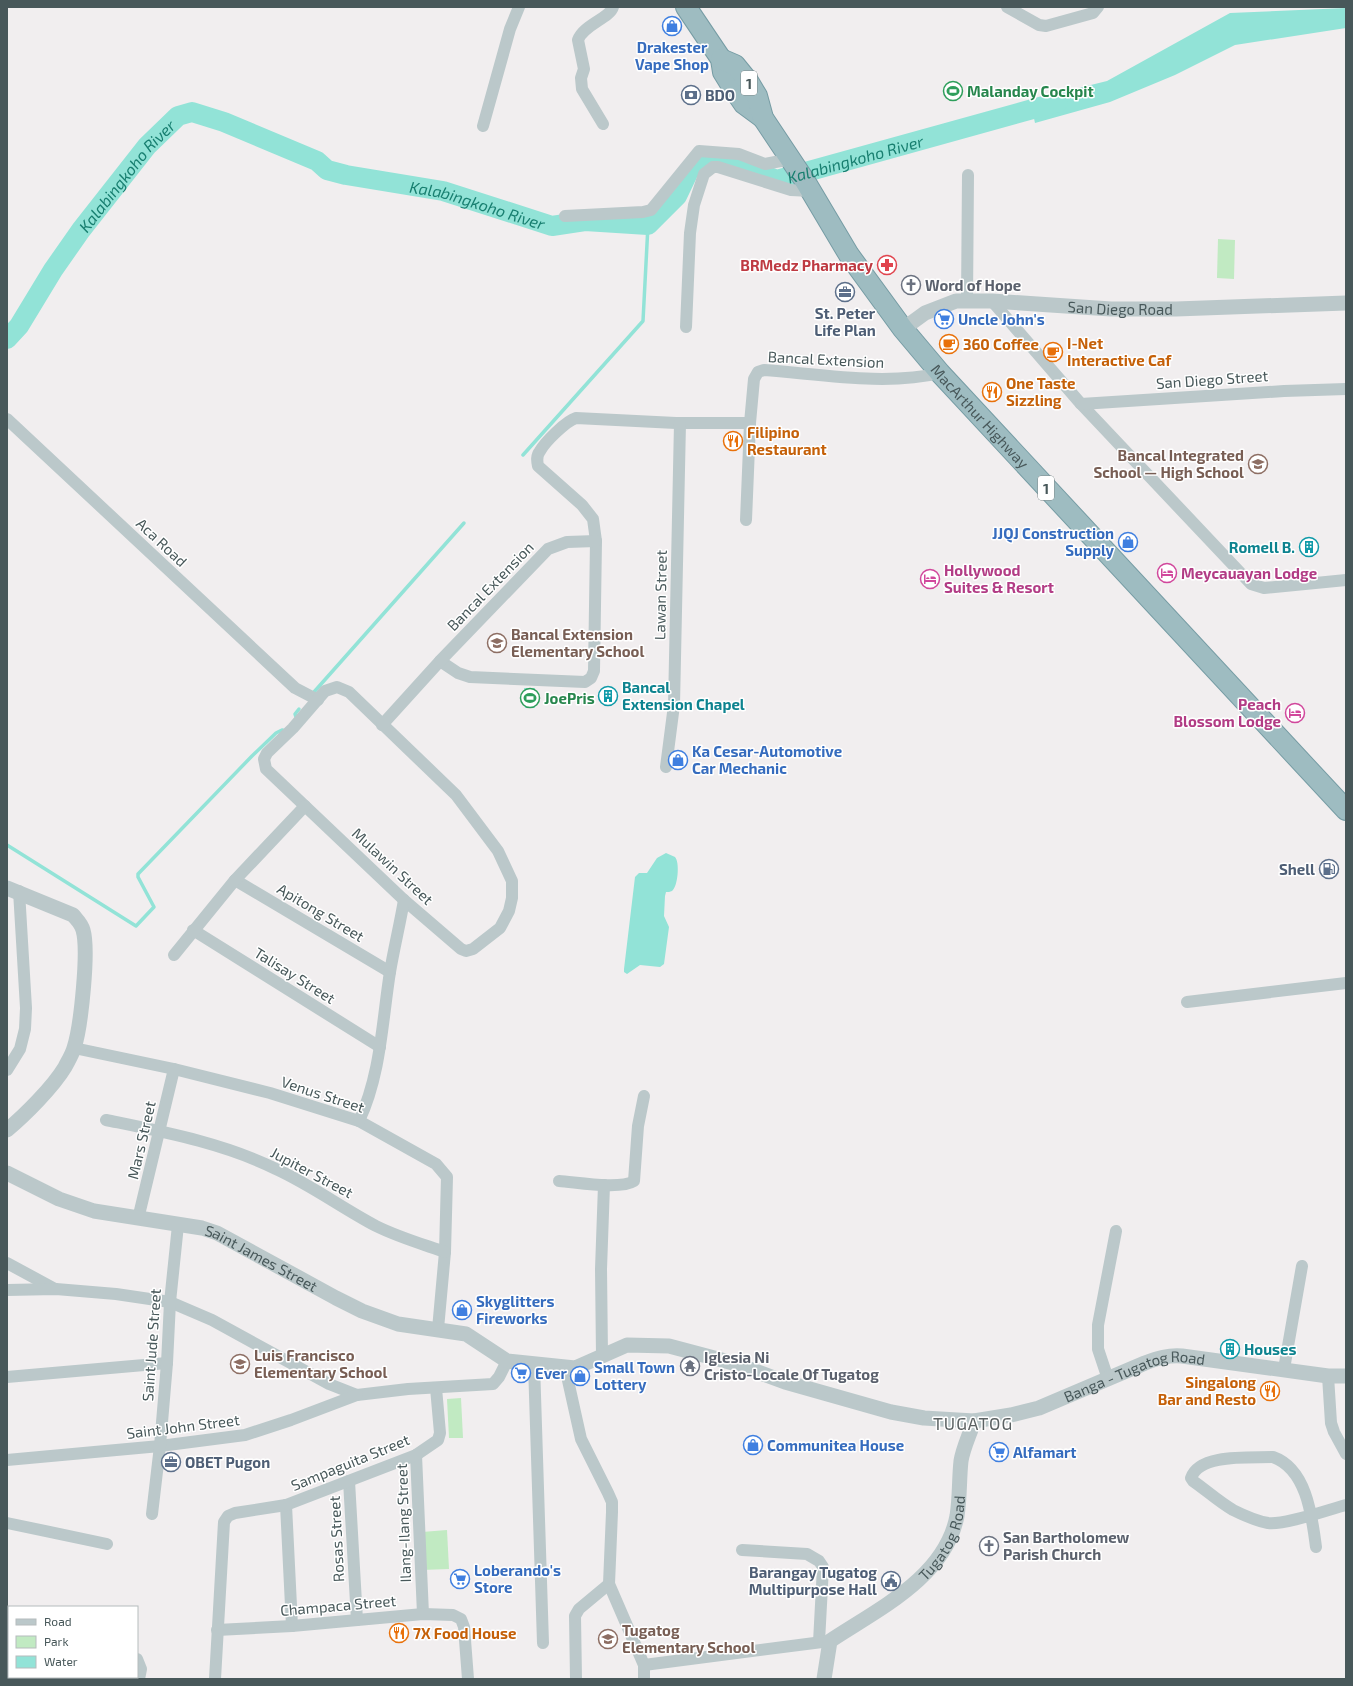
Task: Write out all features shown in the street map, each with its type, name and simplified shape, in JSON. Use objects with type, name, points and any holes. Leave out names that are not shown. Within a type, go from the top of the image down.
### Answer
[{"type":"highway","name":"MacArthur Highway","points":[[686,7],[721,59],[735,65],[744,76],[757,96],[764,118],[850,255],[903,329],[940,373],[1346,810]]},
{"type":"street","points":[[483,126],[510,29],[519,7]]},
{"type":"street","points":[[603,124],[582,89],[581,78],[584,69],[578,40],[583,32],[610,13],[613,7]]},
{"type":"street","points":[[1006,7],[1039,25],[1046,26],[1093,13],[1098,7]]},
{"type":"street","points":[[564,216],[643,212],[651,210],[698,151],[739,154],[765,164],[800,174],[791,190],[718,167],[713,167],[704,174],[694,205],[690,233],[686,327]]},
{"type":"street","points":[[967,301],[968,175]]},
{"type":"street","name":"San Diego Road","points":[[903,329],[925,313],[956,301],[992,301],[1118,309],[1176,309],[1346,303]]},
{"type":"street","points":[[992,301],[1081,404],[1250,584],[1264,588],[1346,580]]},
{"type":"street","name":"Bancal Extension","points":[[746,520],[750,423],[754,379],[758,372],[764,370],[879,379],[921,378],[940,373]]},
{"type":"street","name":"San Diego Street","points":[[1081,404],[1284,391],[1346,389]]},
{"type":"street","points":[[440,661],[458,673],[470,677],[585,682],[591,678],[594,672],[596,541],[593,519],[582,506],[538,466],[536,460],[540,451],[566,423],[576,418],[680,423],[750,423]]},
{"type":"street","name":"Aca Road","points":[[7,419],[296,688],[318,700]]},
{"type":"street","name":"Lawan Street","points":[[666,767],[674,705],[680,423]]},
{"type":"street","name":"Bancal Extension","points":[[382,725],[440,661],[548,549],[567,542],[596,541]]},
{"type":"street","points":[[174,955],[235,880],[305,806],[266,769],[264,759],[266,753],[293,728],[325,691],[337,687],[349,692],[382,725]]},
{"type":"street","name":"Mulawin Street","points":[[305,806],[404,900],[461,949],[466,951],[473,950],[500,928],[509,911],[512,898],[512,881],[498,851],[456,794],[382,725]]},
{"type":"street","name":"Apitong Street","points":[[235,880],[390,972]]},
{"type":"street","points":[[7,1130],[53,1084],[65,1067],[74,1048],[80,1015],[85,956],[85,937],[83,928],[72,915],[13,889]]},
{"type":"street","points":[[7,1070],[20,1049],[26,1008],[13,889]]},
{"type":"street","points":[[359,1121],[368,1101],[380,1047],[390,972],[404,900]]},
{"type":"street","name":"Talisay Street","points":[[193,930],[380,1047]]},
{"type":"street","points":[[1187,1002],[1346,983]]},
{"type":"street","name":"Venus Street","points":[[74,1048],[174,1068],[270,1093],[359,1121],[436,1164],[447,1177],[445,1252],[438,1329]]},
{"type":"street","name":"Mars Street","points":[[138,1219],[174,1068]]},
{"type":"street","points":[[559,1181],[604,1185],[630,1184],[634,1181],[638,1126],[644,1096]]},
{"type":"street","name":"Jupiter Street","points":[[106,1120],[160,1131],[220,1147],[276,1169],[395,1235],[445,1252]]},
{"type":"street","name":"Saint James Street","points":[[7,1173],[59,1199],[94,1211],[202,1228],[217,1233],[336,1298],[376,1316],[398,1324],[466,1334],[507,1361]]},
{"type":"street","points":[[602,1355],[601,1269],[604,1185]]},
{"type":"street","name":"Saint Jude Street","points":[[152,1514],[160,1446],[167,1363],[170,1302],[178,1225]]},
{"type":"street","points":[[1108,1378],[1098,1349],[1098,1325],[1116,1231]]},
{"type":"street","points":[[7,1263],[56,1289]]},
{"type":"street","points":[[1284,1369],[1302,1266]]},
{"type":"street","points":[[7,1290],[56,1289],[116,1294],[170,1302],[212,1320],[329,1384],[357,1395],[493,1384],[500,1377],[507,1361]]},
{"type":"street","name":"Banga - Tugatog Road","points":[[507,1361],[575,1368],[585,1365],[602,1355],[627,1345],[669,1346],[733,1363],[785,1382],[891,1412],[924,1418],[974,1421],[1011,1415],[1039,1408],[1108,1378],[1160,1357],[1170,1355],[1328,1376],[1346,1376]]},
{"type":"street","points":[[7,1377],[167,1363]]},
{"type":"street","points":[[534,1364],[543,1643]]},
{"type":"street","points":[[565,1367],[581,1439],[612,1502],[609,1584],[644,1665],[644,1679]]},
{"type":"street","points":[[1328,1376],[1334,1432],[1346,1454]]},
{"type":"street","name":"Sampaguita Street","points":[[218,1630],[224,1522],[228,1516],[235,1513],[286,1505],[416,1455],[438,1440],[440,1433],[436,1388]]},
{"type":"street","name":"Saint John Street","points":[[7,1460],[160,1446],[245,1435],[291,1420],[357,1395]]},
{"type":"street","name":"Tugatog Road","points":[[825,1641],[919,1580],[941,1554],[951,1538],[957,1516],[961,1459],[974,1421]]},
{"type":"street","name":"Ilang-Ilang Street","points":[[416,1455],[423,1614]]},
{"type":"street","points":[[1316,1547],[1312,1515],[1296,1476],[1282,1460],[1273,1457],[1212,1460],[1202,1464],[1192,1473],[1191,1478],[1193,1480],[1233,1510],[1260,1522],[1270,1523],[1312,1515],[1346,1505]]},
{"type":"street","name":"Rosas Street","points":[[349,1481],[357,1620]]},
{"type":"street","points":[[286,1505],[292,1626]]},
{"type":"street","points":[[7,1523],[107,1544]]},
{"type":"street","points":[[742,1550],[807,1554],[820,1561],[823,1567],[825,1641],[824,1679]]},
{"type":"street","points":[[576,1679],[575,1616],[579,1609],[609,1584]]},
{"type":"street","name":"Champaca Street","points":[[218,1630],[292,1626],[423,1614],[453,1615],[460,1619],[464,1627],[464,1679]]},
{"type":"street","points":[[215,1679],[218,1630]]},
{"type":"street","points":[[644,1665],[825,1641]]},
{"type":"street","points":[[138,1662],[140,1669],[139,1679]]},
{"type":"green space","points":[[1218,239],[1235,240],[1234,279],[1217,278]]},
{"type":"green space","points":[[461,1398],[463,1438],[449,1438],[447,1399]]},
{"type":"green space","points":[[447,1530],[449,1569],[421,1570],[422,1532]]},
{"type":"water","points":[[1346,8],[1346,28],[1235,45],[1175,75],[1110,102],[1035,123],[1030,100],[1107,81],[1230,13]]},
{"type":"water","name":"JoePris","points":[[524,688],[535,688],[535,708],[525,708]]},
{"type":"water","points":[[666,853],[675,857],[677,860],[678,869],[676,885],[674,889],[666,892],[665,896],[664,916],[669,927],[664,964],[660,967],[640,965],[627,974],[624,972],[624,969],[635,877],[639,873],[647,873],[657,858]]},
{"type":"waterway","name":"Kalabingkoho River","points":[[7,339],[19,326],[53,270],[81,230],[147,146],[178,116],[192,112],[224,122],[317,161],[327,170],[346,175],[443,191],[552,226],[585,221],[648,225],[677,196],[689,171],[697,161],[718,161],[728,163],[777,180],[1058,102]]},
{"type":"waterway","points":[[523,455],[643,321],[648,225]]},
{"type":"waterway","points":[[314,692],[464,523]]},
{"type":"waterway","points":[[297,720],[295,714],[299,709]]},
{"type":"waterway","points":[[7,845],[136,926],[154,907],[138,877],[138,874],[252,756],[276,733],[282,730],[286,731]]},
{"type":"place","name":"Drakester Vape Shop","points":[[672,26]]},
{"type":"place","name":"Malanday Cockpit","points":[[953,91]]},
{"type":"place","name":"BDO","points":[[691,95]]},
{"type":"place","name":"BRMedz Pharmacy","points":[[887,265]]},
{"type":"place","name":"Word of Hope","points":[[911,285]]},
{"type":"place","name":"St. Peter Life Plan","points":[[845,292]]},
{"type":"place","name":"Uncle John's","points":[[944,319]]},
{"type":"place","name":"360 Coffee","points":[[949,344]]},
{"type":"place","name":"I-Net Interactive Caf","points":[[1053,352]]},
{"type":"place","name":"One Taste Sizzling","points":[[992,392]]},
{"type":"place","name":"Filipino Restaurant","points":[[733,441]]},
{"type":"place","name":"Bancal Integrated School — High School","points":[[1258,464]]},
{"type":"place","name":"JJQJ Construction Supply","points":[[1128,542]]},
{"type":"place","name":"Romell B.","points":[[1309,547]]},
{"type":"place","name":"Meycauayan Lodge","points":[[1167,573]]},
{"type":"place","name":"Hollywood Suites & Resort","points":[[930,579]]},
{"type":"place","name":"Bancal Extension Elementary School","points":[[497,643]]},
{"type":"place","name":"Bancal Extension Chapel","points":[[608,696]]},
{"type":"place","name":"JoePris","points":[[530,698]]},
{"type":"place","name":"Peach Blossom Lodge","points":[[1295,713]]},
{"type":"place","name":"Ka Cesar-Automotive Car Mechanic","points":[[678,760]]},
{"type":"place","name":"Shell","points":[[1329,869]]},
{"type":"place","name":"Skyglitters Fireworks","points":[[462,1310]]},
{"type":"place","name":"Houses","points":[[1230,1349]]},
{"type":"place","name":"Luis Francisco Elementary School","points":[[240,1364]]},
{"type":"place","name":"Iglesia Ni Cristo-Locale Of Tugatog","points":[[690,1366]]},
{"type":"place","name":"Ever","points":[[521,1373]]},
{"type":"place","name":"Small Town Lottery","points":[[580,1376]]},
{"type":"place","name":"Singalong Bar and Resto","points":[[1270,1391]]},
{"type":"place","name":"Communitea House","points":[[753,1445]]},
{"type":"place","name":"Alfamart","points":[[999,1452]]},
{"type":"place","name":"OBET Pugon","points":[[171,1462]]},
{"type":"place","name":"San Bartholomew Parish Church","points":[[989,1546]]},
{"type":"place","name":"Loberando's Store","points":[[460,1579]]},
{"type":"place","name":"Barangay Tugatog Multipurpose Hall","points":[[891,1581]]},
{"type":"place","name":"7X Food House","points":[[399,1633]]},
{"type":"place","name":"Tugatog Elementary School","points":[[608,1639]]},
{"type":"district","name":"TUGATOG","points":[[973,1423]]}]
